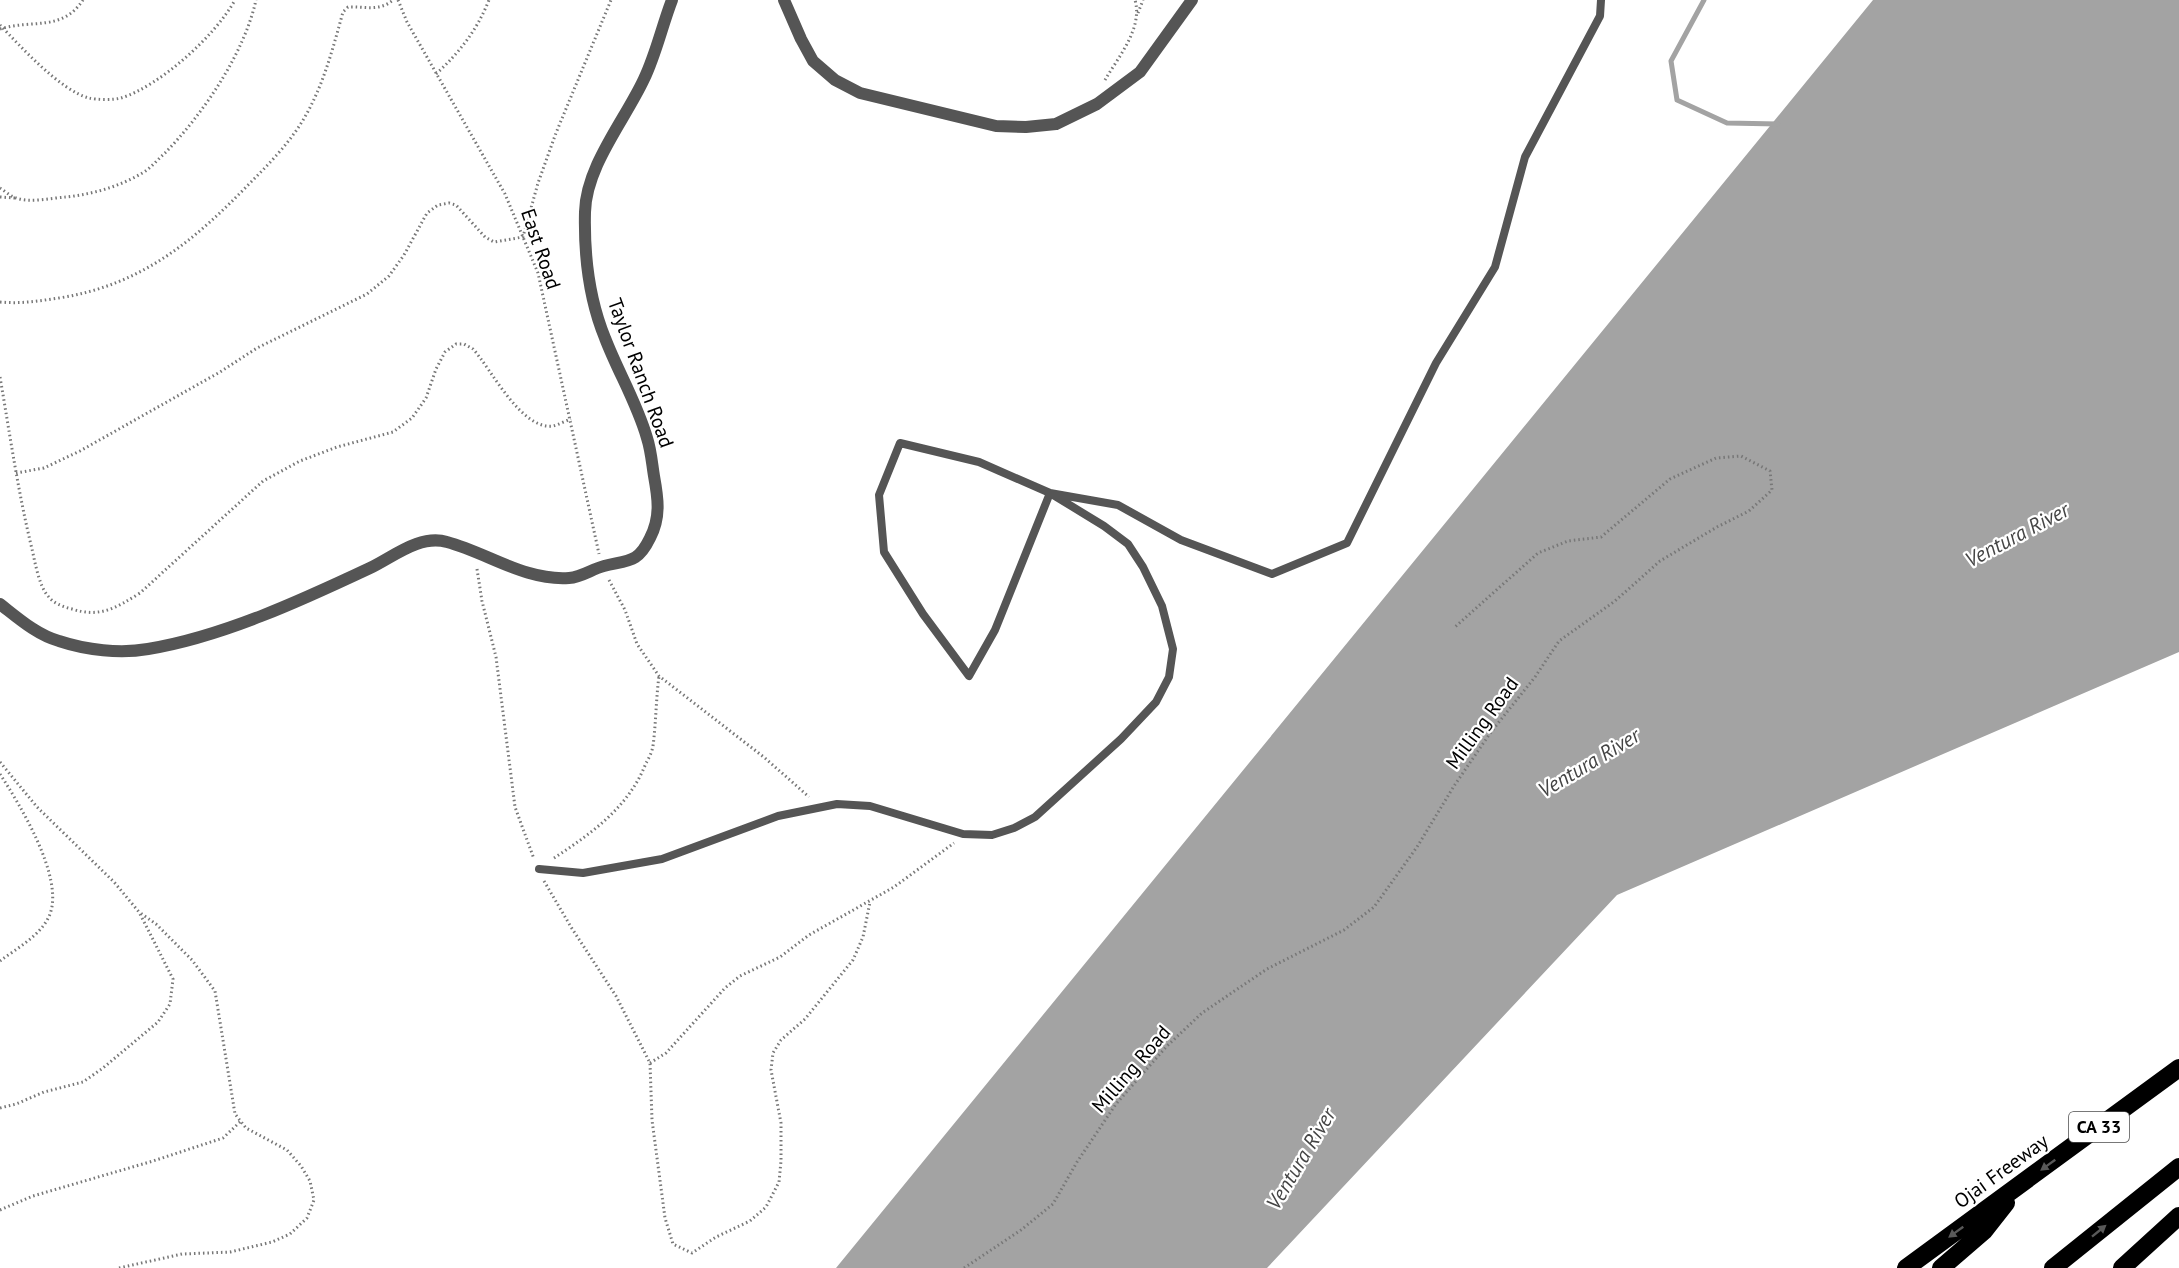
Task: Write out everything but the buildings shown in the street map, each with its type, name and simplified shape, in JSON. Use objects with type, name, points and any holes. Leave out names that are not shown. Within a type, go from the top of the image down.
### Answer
[{"type":"highway","name":"Ojai Freeway","points":[[1906,1268],[2179,1068]]},
{"type":"highway","points":[[2053,1268],[2179,1167]]},
{"type":"highway","points":[[1941,1268],[1984,1232],[2020,1185]]},
{"type":"highway","points":[[2122,1268],[2179,1216]]},
{"type":"street","name":"Taylor Ranch Road","points":[[0,604],[25,623],[56,640],[92,649],[145,650],[189,640],[317,593],[422,543],[434,540],[447,542],[507,566],[545,578],[571,578],[588,574],[602,566],[625,563],[640,555],[652,535],[660,505],[647,438],[594,306],[585,243],[585,208],[600,158],[646,75],[672,0]]},
{"type":"street","points":[[784,0],[813,61],[835,80],[860,93],[996,126],[1026,127],[1056,124],[1097,104],[1140,72],[1192,0]]},
{"type":"lane","points":[[1050,493],[1118,505],[1181,540],[1272,574],[1347,543],[1436,363],[1495,267],[1525,157],[1600,16],[1601,0]]},
{"type":"lane","points":[[539,869],[583,873],[662,859],[778,816],[837,804],[870,806],[963,834],[992,835],[1014,828],[1035,817],[1121,739],[1156,702],[1169,677],[1173,649],[1162,606],[1143,567],[1128,544],[1104,526],[1050,493],[979,462],[900,443],[879,495],[884,552],[923,614],[969,676],[995,630],[1050,493]]},
{"type":"path","points":[[1,28],[60,20],[76,11],[83,0]]},
{"type":"path","points":[[1,28],[63,85],[89,98],[120,99],[161,78],[205,39],[227,16],[236,0]]},
{"type":"path","points":[[0,196],[40,200],[76,196],[118,186],[147,171],[182,134],[224,73],[242,41],[256,0]]},
{"type":"path","points":[[0,302],[28,303],[77,295],[107,287],[153,265],[185,244],[216,218],[290,139],[317,92],[327,68],[343,12],[348,7],[386,6],[393,0]]},
{"type":"path","name":"East Road","points":[[398,0],[407,22],[505,194],[538,273],[602,566],[625,610],[637,644],[659,676],[765,758],[819,806]]},
{"type":"path","points":[[436,74],[456,56],[469,39],[480,22],[489,0]]},
{"type":"path","points":[[16,473],[44,468],[80,451],[220,372],[257,348],[367,294],[389,276],[404,255],[427,213],[438,205],[449,203],[456,205],[485,237],[494,242],[523,237],[537,183],[611,0]]},
{"type":"path","points":[[1135,0],[1138,15]]},
{"type":"path","points":[[1088,108],[1123,50],[1134,28],[1143,0]]},
{"type":"path","points":[[0,188],[17,199]]},
{"type":"path","points":[[0,377],[22,508],[37,572],[47,596],[61,606],[99,613],[118,606],[140,593],[263,481],[300,461],[337,447],[393,432],[412,418],[426,398],[436,369],[445,352],[456,344],[464,344],[473,349],[525,417],[538,424],[553,426],[570,419]]},
{"type":"path","name":"Milling Road","points":[[964,1268],[1021,1230],[1053,1204],[1077,1162],[1116,1104],[1167,1046],[1202,1013],[1267,969],[1344,930],[1374,907],[1491,732],[1535,677],[1559,641],[1615,602],[1660,561],[1749,511],[1772,490],[1770,471],[1741,456],[1716,458],[1670,479],[1601,537],[1568,541],[1538,553],[1455,627]]},
{"type":"path","points":[[474,552],[482,601],[496,657],[515,807],[539,869],[571,927],[616,996],[650,1063],[652,1120],[665,1218],[673,1244],[692,1253],[750,1221],[766,1207],[779,1182],[781,1161],[781,1123],[771,1070],[773,1053],[781,1040],[805,1019],[853,960],[863,937],[870,902]]},
{"type":"path","points":[[539,869],[604,822],[629,795],[642,775],[652,748],[659,676]]},
{"type":"path","points":[[0,762],[37,807],[114,882],[139,912],[163,931],[192,960],[215,991],[235,1114],[246,1128],[287,1150],[310,1181],[314,1200],[307,1218],[290,1234],[272,1242],[230,1252],[182,1254],[119,1268]]},
{"type":"path","points":[[0,774],[14,795],[48,866],[54,899],[50,915],[39,931],[0,961]]},
{"type":"path","points":[[650,1063],[666,1053],[724,988],[741,976],[780,957],[844,913],[870,902],[936,857],[963,834]]},
{"type":"path","points":[[0,1107],[83,1082],[158,1022],[170,1004],[173,979],[139,912]]},
{"type":"path","points":[[0,1210],[33,1196],[142,1165],[223,1138],[241,1121]]},
{"type":"water","name":"Ventura River","points":[[1873,0],[2179,0],[2179,652],[1617,895],[1267,1268],[836,1268]]},
{"type":"waterway","points":[[1704,0],[1671,61],[1677,100],[1727,123],[1778,124]]}]
